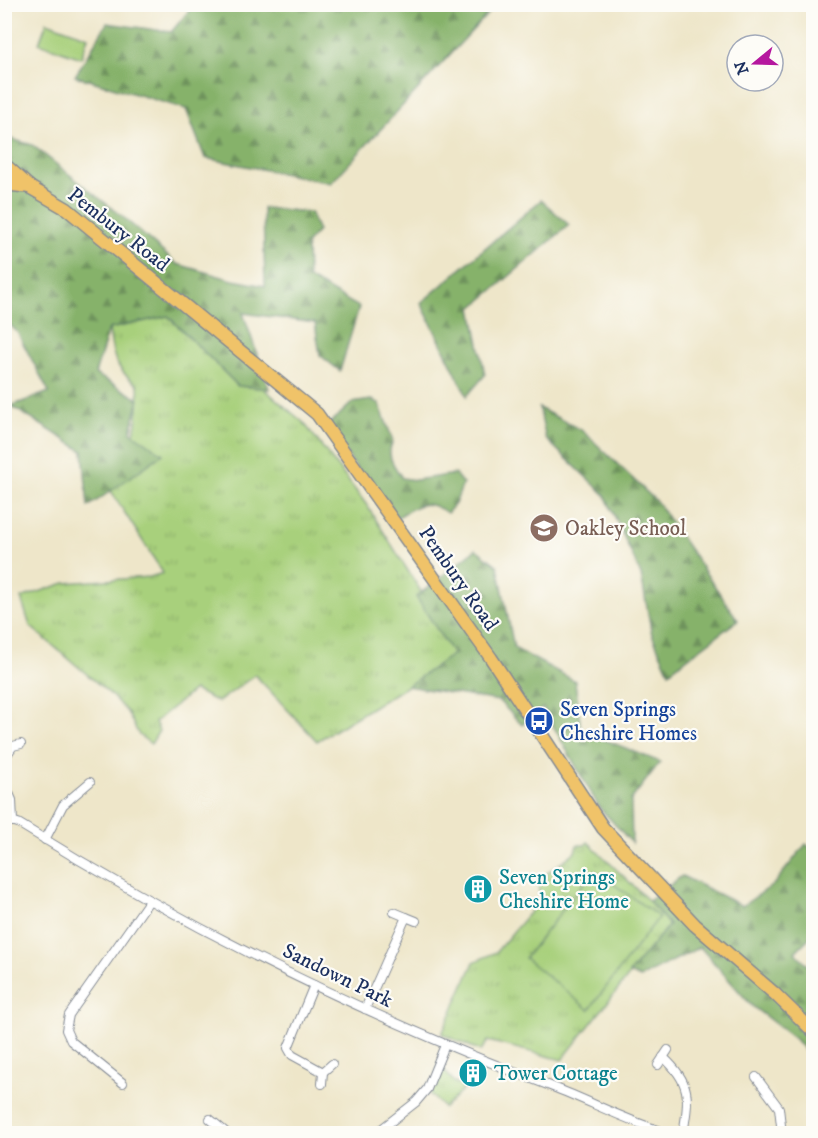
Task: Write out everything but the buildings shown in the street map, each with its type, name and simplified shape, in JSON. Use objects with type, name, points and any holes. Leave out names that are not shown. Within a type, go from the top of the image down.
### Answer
[{"type":"main road","name":"Pembury Road","points":[[4,167],[31,188],[67,209],[317,414],[491,658],[603,828],[695,925],[775,994],[813,1032]]},
{"type":"main road","name":"Pembury Road","points":[[4,184],[31,188]]},
{"type":"street","points":[[4,759],[13,746],[21,744]]},
{"type":"street","points":[[4,782],[12,800],[13,822]]},
{"type":"street","points":[[45,840],[63,805],[90,782]]},
{"type":"street","name":"Sandown Park","points":[[4,819],[45,840],[149,901],[314,985],[445,1045],[671,1134]]},
{"type":"street","points":[[123,1083],[71,1041],[66,1029],[69,1016],[149,901]]},
{"type":"street","points":[[394,912],[416,921]]},
{"type":"street","points":[[365,1009],[406,917]]},
{"type":"street","points":[[314,985],[288,1048],[292,1055],[323,1072]]},
{"type":"street","points":[[375,1134],[416,1102],[427,1089],[445,1045]]},
{"type":"street","points":[[658,1065],[668,1050]]},
{"type":"street","points":[[663,1057],[675,1068],[687,1090],[688,1102],[683,1134]]},
{"type":"street","points":[[322,1084],[323,1072],[332,1064]]},
{"type":"street","points":[[756,1077],[779,1108],[782,1134]]},
{"type":"street","points":[[210,1119],[227,1133]]},
{"type":"green space","points":[[195,4],[496,5],[331,183],[205,158],[186,109],[75,76],[107,23],[171,32]]},
{"type":"green space","points":[[47,22],[88,37],[81,58],[39,43]]},
{"type":"green space","points":[[4,134],[11,139],[32,145],[123,217],[177,264],[233,280],[265,286],[263,208],[310,212],[318,231],[307,243],[308,278],[359,307],[340,371],[320,355],[315,323],[243,313],[269,389],[238,386],[168,316],[109,329],[95,374],[139,399],[131,432],[163,454],[88,507],[83,451],[11,406],[49,392],[17,332],[5,320]]},
{"type":"green space","points":[[541,200],[569,225],[472,308],[485,375],[467,396],[421,303]]},
{"type":"green space","points":[[168,316],[238,386],[263,388],[304,423],[366,504],[420,590],[454,654],[407,686],[317,741],[255,675],[218,702],[194,690],[155,722],[159,731],[151,744],[139,735],[127,712],[109,693],[30,626],[21,598],[65,583],[150,577],[163,573],[111,491],[128,454],[136,426],[138,385],[124,374],[116,361],[109,329]]},
{"type":"green space","points":[[371,400],[379,403],[393,441],[390,456],[402,478],[416,480],[455,474],[463,484],[455,504],[447,513],[425,504],[393,520],[327,426],[352,403]]},
{"type":"green space","points":[[539,408],[583,431],[657,502],[738,620],[669,672],[652,635],[641,575],[605,495],[546,439]]},
{"type":"green space","points":[[476,549],[498,566],[514,648],[575,681],[581,730],[660,762],[631,800],[632,843],[599,807],[543,708],[522,725],[499,701],[407,686],[453,654],[416,597]]},
{"type":"green space","points":[[588,842],[649,901],[669,925],[562,1060],[488,1041],[481,1051],[442,1034],[474,962],[496,952],[540,900],[538,880],[575,852],[577,845],[585,845]]},
{"type":"green space","points":[[806,844],[813,850],[813,934],[795,952],[813,970],[813,1061],[795,1039],[752,1006],[700,947],[640,978],[629,973],[669,925],[649,901],[682,876],[742,906],[773,885]]},
{"type":"green space","points":[[594,870],[659,917],[589,1010],[525,958]]},
{"type":"green space","points":[[442,1068],[455,1083],[465,1088],[444,1108],[430,1094]]},
{"type":"place","name":"Oakley School","points":[[544,528]]},
{"type":"place","name":"Seven Springs Cheshire Homes","points":[[539,721]]},
{"type":"place","name":"Seven Springs Cheshire Home","points":[[478,889]]},
{"type":"place","name":"Tower Cottage","points":[[473,1073]]}]
